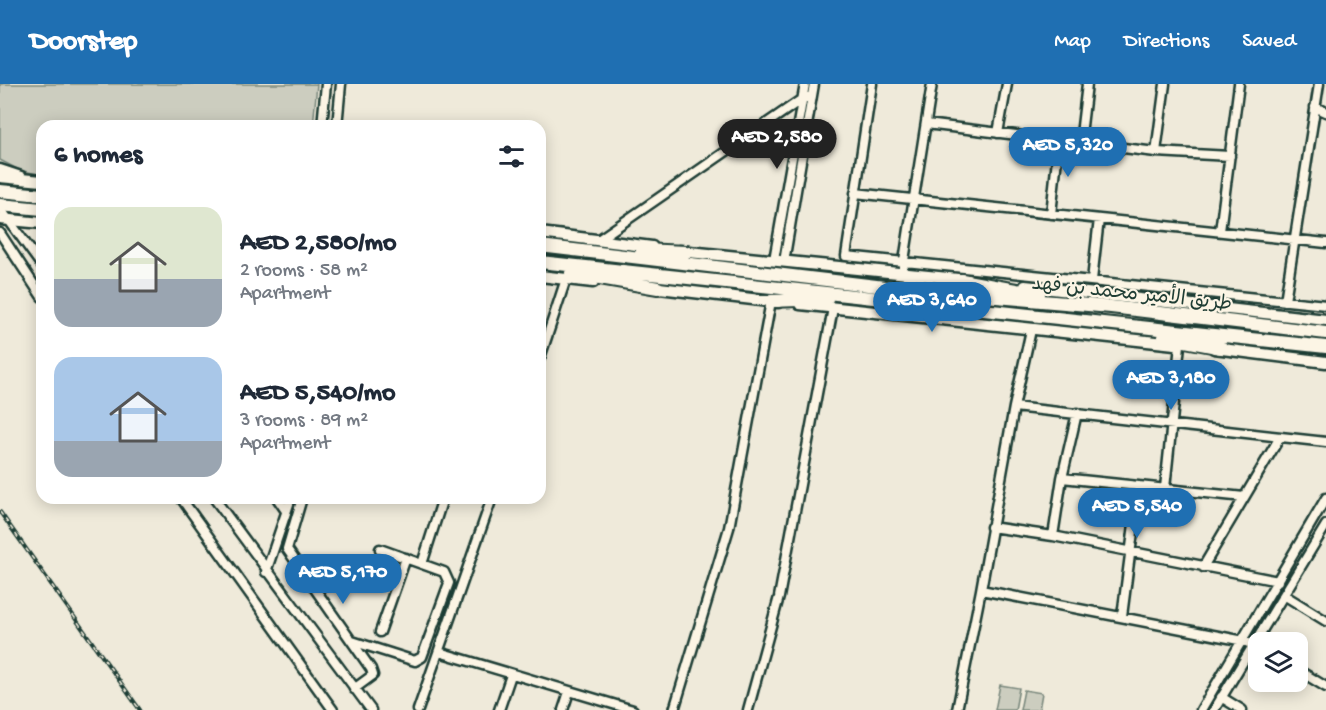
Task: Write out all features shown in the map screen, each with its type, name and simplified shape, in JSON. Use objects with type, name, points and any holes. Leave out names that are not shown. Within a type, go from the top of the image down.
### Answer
[{"type":"highway","points":[[0,191],[36,194]]},
{"type":"highway","points":[[0,206],[36,209]]},
{"type":"highway","points":[[546,245],[686,252]]},
{"type":"highway","name":"طريق الأمير محمد بن فهد","points":[[546,246],[893,288],[1111,307],[1326,333]]},
{"type":"highway","name":"طريق الأمير محمد بن فهد","points":[[546,263],[766,285],[892,302],[1326,346]]},
{"type":"highway","points":[[546,268],[658,288]]},
{"type":"highway","points":[[962,280],[1111,307]]},
{"type":"highway","points":[[771,301],[826,299],[892,302]]},
{"type":"highway","points":[[1041,317],[1222,348]]},
{"type":"main road","points":[[0,177],[36,181]]},
{"type":"main road","points":[[5,219],[36,223]]},
{"type":"main road","points":[[546,234],[686,252],[779,261],[903,268],[962,280],[1326,320]]},
{"type":"main road","points":[[546,277],[1031,330],[1222,348],[1326,362]]},
{"type":"street","points":[[323,120],[326,84]]},
{"type":"street","points":[[337,120],[340,84]]},
{"type":"street","points":[[779,261],[805,84]]},
{"type":"street","points":[[779,261],[814,84]]},
{"type":"street","points":[[872,84],[846,256],[903,268],[1092,280],[1326,305]]},
{"type":"street","points":[[903,268],[916,198],[932,84]]},
{"type":"street","points":[[998,133],[1007,84]]},
{"type":"street","points":[[1080,143],[1088,84]]},
{"type":"street","points":[[1156,152],[1165,84]]},
{"type":"street","points":[[1220,231],[1239,84]]},
{"type":"street","points":[[1285,301],[1319,84]]},
{"type":"street","points":[[598,240],[802,99],[812,95]]},
{"type":"street","points":[[1315,107],[1326,112]]},
{"type":"street","points":[[926,124],[1156,152],[1230,156]]},
{"type":"street","points":[[1051,214],[1059,140]]},
{"type":"street","points":[[0,169],[36,180]]},
{"type":"street","points":[[855,193],[1326,243]]},
{"type":"street","points":[[0,206],[5,219],[36,258]]},
{"type":"street","points":[[1092,280],[1099,219]]},
{"type":"street","points":[[0,232],[36,288]]},
{"type":"street","points":[[546,340],[566,279]]},
{"type":"street","points":[[674,710],[729,528],[771,301]]},
{"type":"street","points":[[748,710],[779,597],[833,308]]},
{"type":"street","points":[[957,710],[1014,407],[1031,330]]},
{"type":"street","points":[[1165,488],[1180,345]]},
{"type":"street","points":[[1014,407],[1326,442]]},
{"type":"street","points":[[1053,536],[1062,478],[1077,413]]},
{"type":"street","points":[[1203,567],[1281,437]]},
{"type":"street","points":[[1062,478],[1244,497]]},
{"type":"street","points":[[1122,616],[1139,486]]},
{"type":"street","points":[[1201,710],[1244,641],[1326,498]]},
{"type":"street","points":[[185,504],[333,710]]},
{"type":"street","points":[[218,504],[266,572],[371,710]]},
{"type":"street","points":[[282,504],[286,511]]},
{"type":"street","points":[[266,572],[289,504]]},
{"type":"street","points":[[300,504],[287,549],[352,641],[373,675],[354,689]]},
{"type":"street","points":[[422,564],[441,504]]},
{"type":"street","points":[[418,710],[490,504]]},
{"type":"street","points":[[1264,632],[1326,525]]},
{"type":"street","points":[[992,527],[1053,536],[1278,582]]},
{"type":"street","points":[[352,641],[415,661],[422,657],[449,583],[444,572],[380,549]]},
{"type":"street","points":[[380,632],[406,558]]},
{"type":"street","points":[[981,590],[1248,643]]},
{"type":"street","points":[[1284,594],[1326,621]]},
{"type":"street","points":[[439,652],[615,708],[633,710]]},
{"type":"street","points":[[1214,710],[1248,658]]},
{"type":"street","points":[[499,710],[511,675]]},
{"type":"street","points":[[1308,676],[1326,687]]},
{"type":"street","points":[[563,710],[569,692]]},
{"type":"street","points":[[1221,697],[1242,710]]},
{"type":"shaded area","points":[[0,84],[317,84],[314,120],[36,120],[36,174],[19,170],[0,160]]},
{"type":"shaded area","points":[[1000,685],[1019,688],[1015,710],[995,710]]},
{"type":"shaded area","points":[[1024,690],[1042,693],[1039,710],[1020,710]]},
{"type":"railway","points":[[0,512],[140,710]]}]
